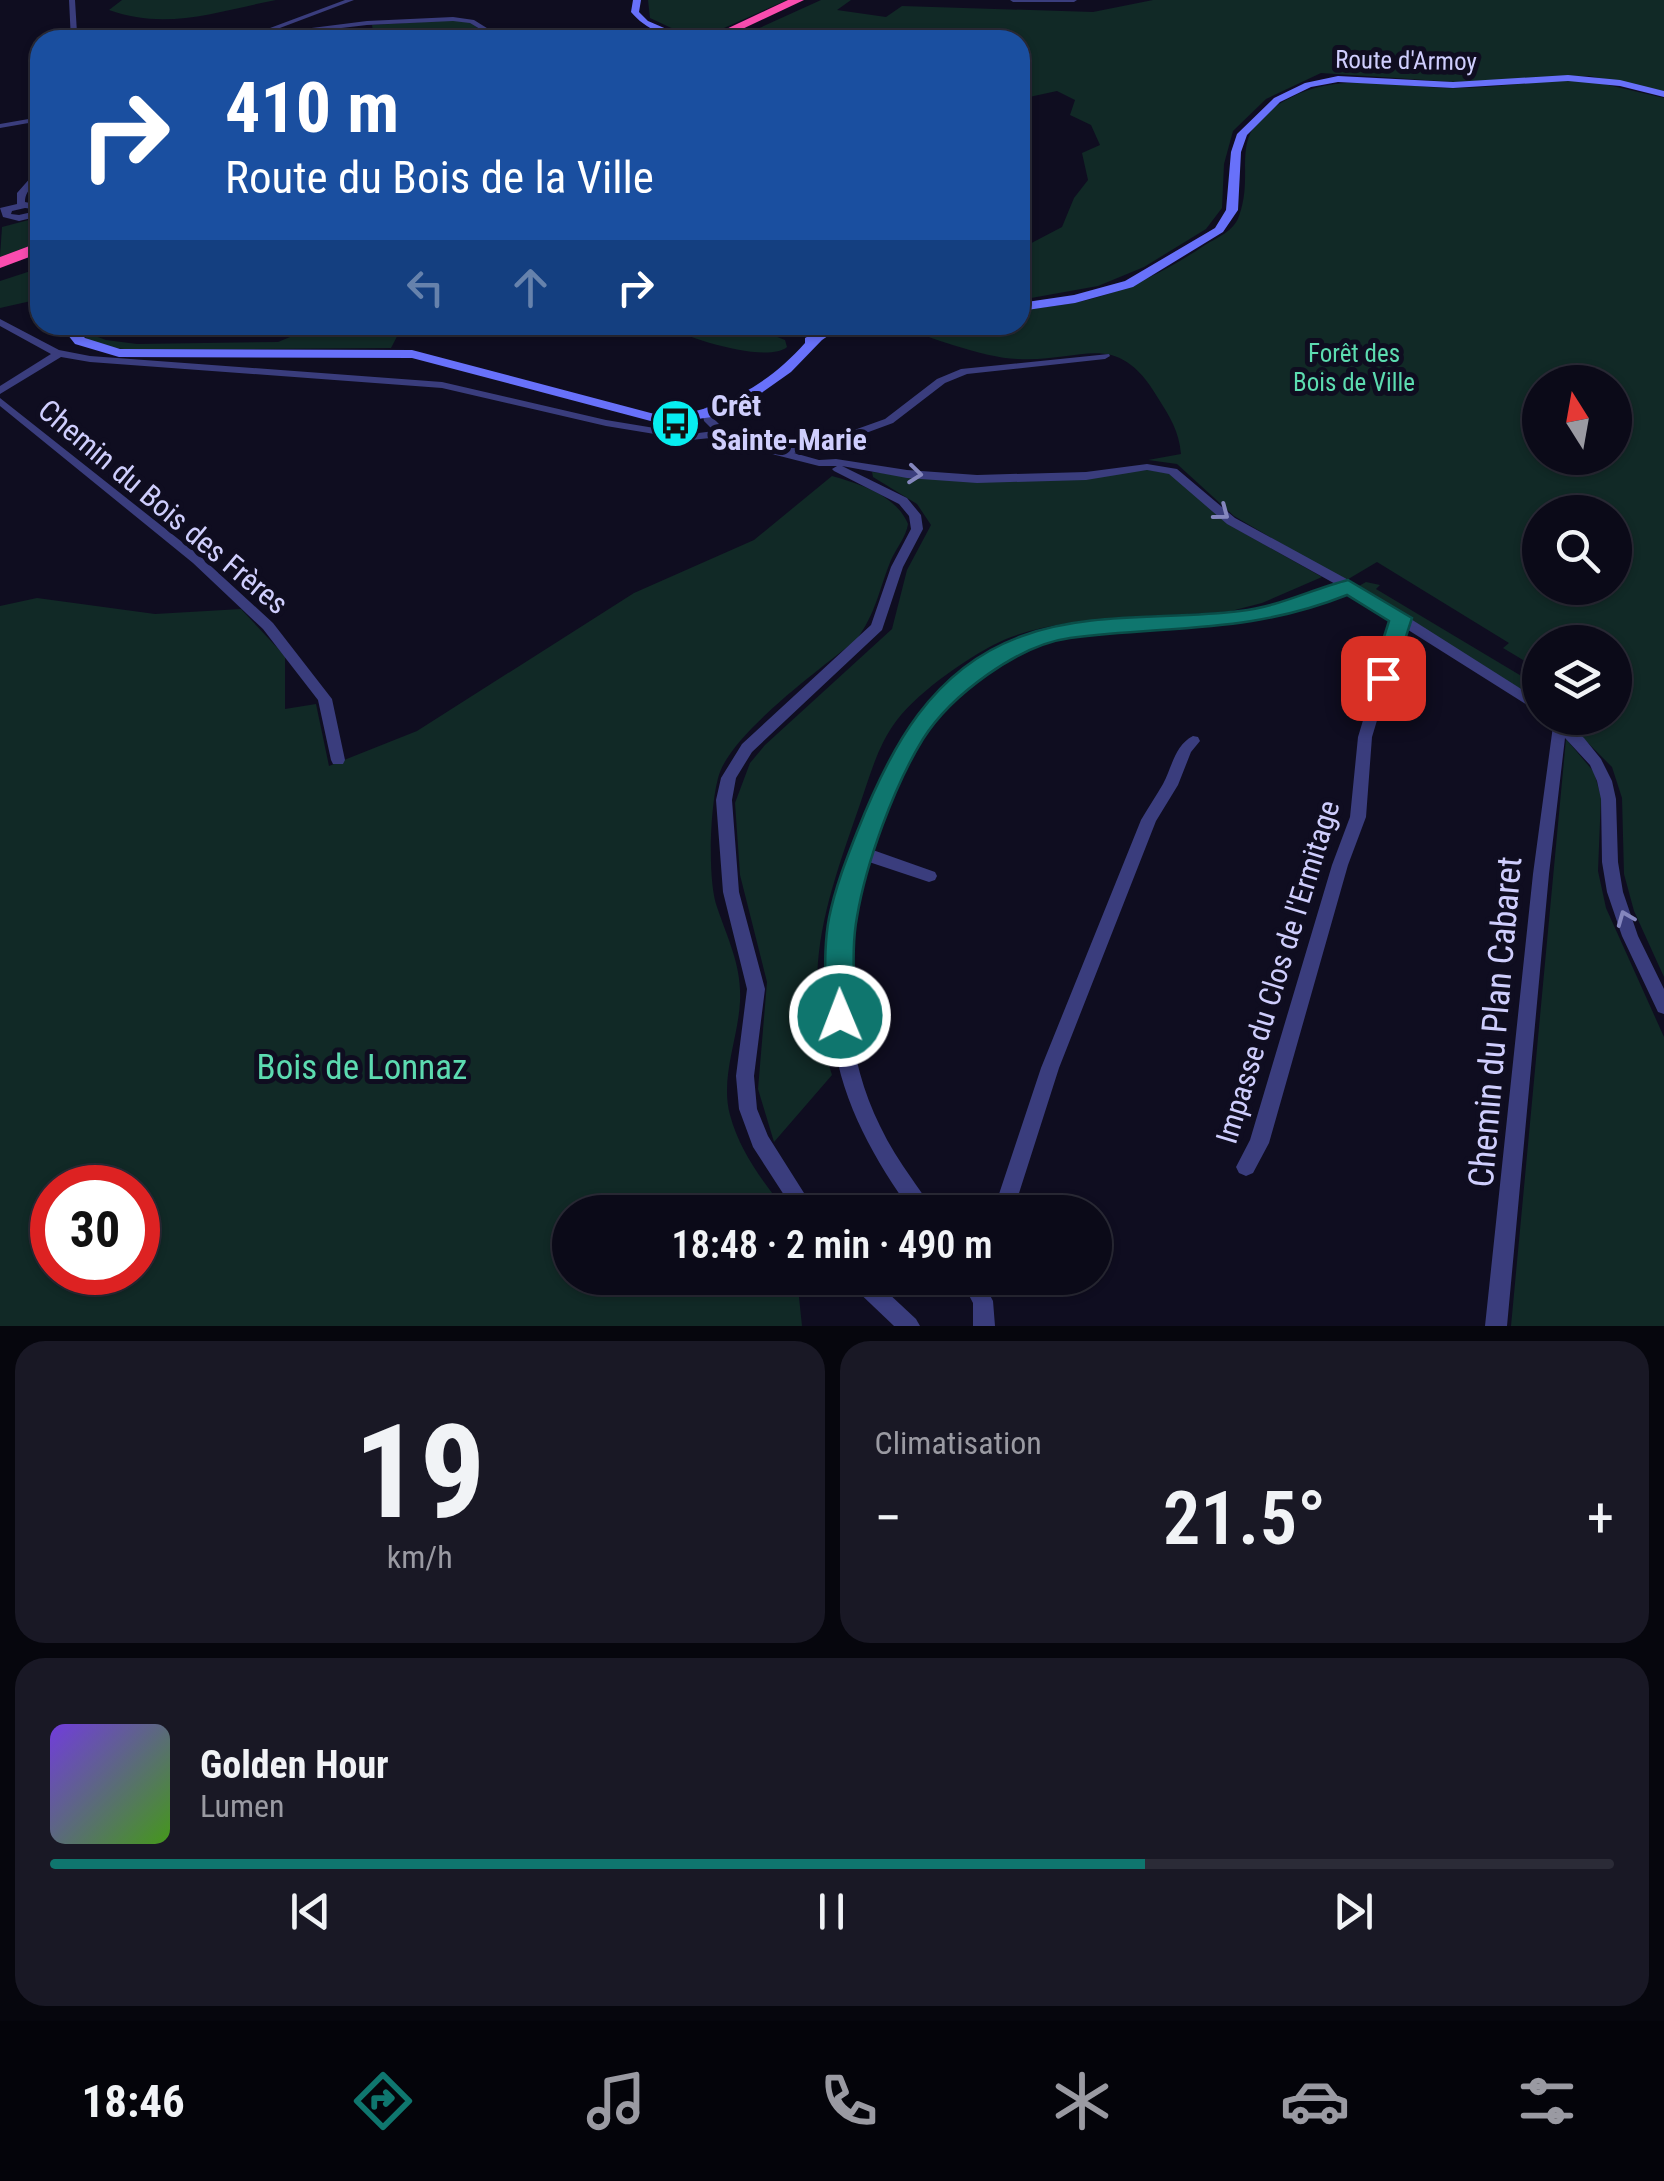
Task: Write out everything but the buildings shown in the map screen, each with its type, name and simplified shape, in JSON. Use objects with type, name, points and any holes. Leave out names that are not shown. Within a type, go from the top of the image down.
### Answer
[{"type":"highway","points":[[730,30],[798,0]]},
{"type":"highway","points":[[743,30],[810,0]]},
{"type":"highway","points":[[0,269],[30,256]]},
{"type":"highway","points":[[0,269],[30,266]]},
{"type":"main road","points":[[638,0],[634,12],[641,20],[665,30]]},
{"type":"main road","name":"Route d'Armoy","points":[[1030,305],[1129,284],[1219,230],[1232,210],[1236,152],[1242,134],[1277,100],[1315,82],[1346,78],[1462,85],[1578,78],[1664,94]]},
{"type":"main road","points":[[75,335],[80,341],[119,352],[412,354],[662,420],[714,418],[746,398],[820,335]]},
{"type":"street","points":[[72,0],[74,30]]},
{"type":"street","points":[[263,30],[351,0]]},
{"type":"street","points":[[1012,0],[1074,0]]},
{"type":"street","points":[[314,30],[453,19],[472,20],[488,30]]},
{"type":"street","points":[[0,126],[30,121]]},
{"type":"street","points":[[21,206],[21,193],[30,182]]},
{"type":"street","points":[[0,224],[6,213],[30,206]]},
{"type":"street","points":[[0,322],[59,354],[191,368],[442,385],[606,423],[691,437],[714,418],[736,443],[854,475],[910,508],[918,522],[877,627],[747,748],[729,778],[724,800],[731,892],[756,989],[746,1076],[748,1109],[760,1141],[795,1195]]},
{"type":"street","points":[[0,391],[59,354]]},
{"type":"street","points":[[777,454],[832,442],[889,421],[958,373],[986,366],[1105,356]]},
{"type":"street","name":"Chemin du Bois des Frères","points":[[0,401],[197,560],[268,626],[325,699],[338,760]]},
{"type":"street","points":[[818,464],[836,462],[907,474],[977,478],[1086,476],[1147,466],[1167,469],[1184,476],[1223,515],[1401,618],[1522,696]]},
{"type":"street","points":[[912,1195],[868,1123],[843,1042],[840,943],[847,898],[862,853],[912,736],[945,696],[997,656],[1030,641],[1067,631],[1243,618],[1304,604],[1348,586]]},
{"type":"street","name":"Impasse du Clos de l'Ermitage","points":[[1246,1168],[1259,1143],[1340,865],[1358,816],[1365,737],[1401,618]]},
{"type":"street","name":"Chemin du Plan Cabaret","points":[[1496,1326],[1516,1156],[1555,735]]},
{"type":"street","points":[[1570,735],[1596,761],[1608,785],[1615,893],[1664,1007]]},
{"type":"street","points":[[1009,1195],[1050,1068],[1141,838],[1185,750],[1193,742]]},
{"type":"street","points":[[862,853],[929,876]]},
{"type":"street","points":[[876,1295],[909,1326]]},
{"type":"street","points":[[980,1295],[984,1326]]},
{"type":"green space","points":[[122,0],[276,0],[213,14],[151,19],[109,10]]},
{"type":"green space","points":[[648,0],[787,0],[720,30],[676,30],[650,18]]},
{"type":"green space","points":[[821,0],[851,0],[837,10],[886,17],[902,6],[1093,12],[1153,0],[1664,0],[1664,91],[1589,76],[1455,82],[1321,73],[1266,99],[1233,131],[1224,164],[1222,208],[1206,229],[1144,267],[1098,286],[1030,298],[1030,244],[1062,227],[1074,198],[1088,180],[1082,153],[1100,145],[1091,125],[1070,115],[1075,100],[1057,91],[1030,97],[1030,30],[755,30]]},
{"type":"green space","points":[[454,20],[469,22],[481,30],[373,30],[372,25]]},
{"type":"green space","name":"Forêt des Bois de Ville","points":[[1587,80],[1664,98],[1664,977],[1634,911],[1624,874],[1622,798],[1612,767],[1580,735],[1632,735],[1632,625],[1522,625],[1522,659],[1503,648],[1509,643],[1377,562],[1345,581],[1234,516],[1177,464],[1148,460],[1181,454],[1176,431],[1166,412],[1143,376],[1128,363],[1096,353],[1003,358],[923,335],[1030,335],[1030,308],[1117,291],[1161,271],[1220,236],[1239,216],[1249,137],[1269,111],[1290,98],[1332,84],[1463,88]]},
{"type":"green space","points":[[30,220],[30,246],[0,257],[2,227]]},
{"type":"green space","points":[[30,271],[30,301],[0,308],[0,281]]},
{"type":"green space","points":[[83,335],[137,344],[278,342],[295,335],[398,335],[391,348],[143,350],[114,348]]},
{"type":"green space","points":[[772,335],[785,340],[787,347],[762,353],[690,336]]},
{"type":"green space","points":[[1148,470],[1174,474],[1226,523],[1322,577],[1262,603],[1231,611],[1087,621],[1031,631],[978,653],[932,685],[907,709],[890,730],[874,763],[827,909],[817,972],[823,1039],[832,1075],[774,1142],[758,1089],[767,982],[740,875],[735,803],[750,763],[765,745],[892,629],[907,570],[931,525],[917,504],[873,477],[872,472],[970,482]]},
{"type":"green space","name":"Bois de Lonnaz","points":[[832,476],[886,498],[908,524],[873,611],[856,640],[761,719],[729,755],[717,784],[711,840],[712,878],[740,989],[727,1101],[746,1154],[774,1195],[552,1195],[552,1295],[799,1295],[802,1326],[0,1326],[0,606],[37,598],[155,614],[241,609],[285,656],[285,709],[316,704],[329,766],[417,731],[634,593],[754,540]]},
{"type":"green space","points":[[1366,582],[1380,585],[1376,589],[1522,676],[1522,690],[1357,587]]},
{"type":"green space","points":[[1566,739],[1594,772],[1601,797],[1598,871],[1606,908],[1664,1037],[1664,1326],[1511,1326]]},
{"type":"place","name":"Crêt Sainte-Marie","points":[[676,423]]},
{"type":"route","points":[[840,1016],[838,967],[842,920],[853,878],[888,785],[912,736],[933,708],[997,656],[1048,635],[1086,628],[1243,618],[1304,604],[1348,586],[1401,618],[1383,678]]}]
